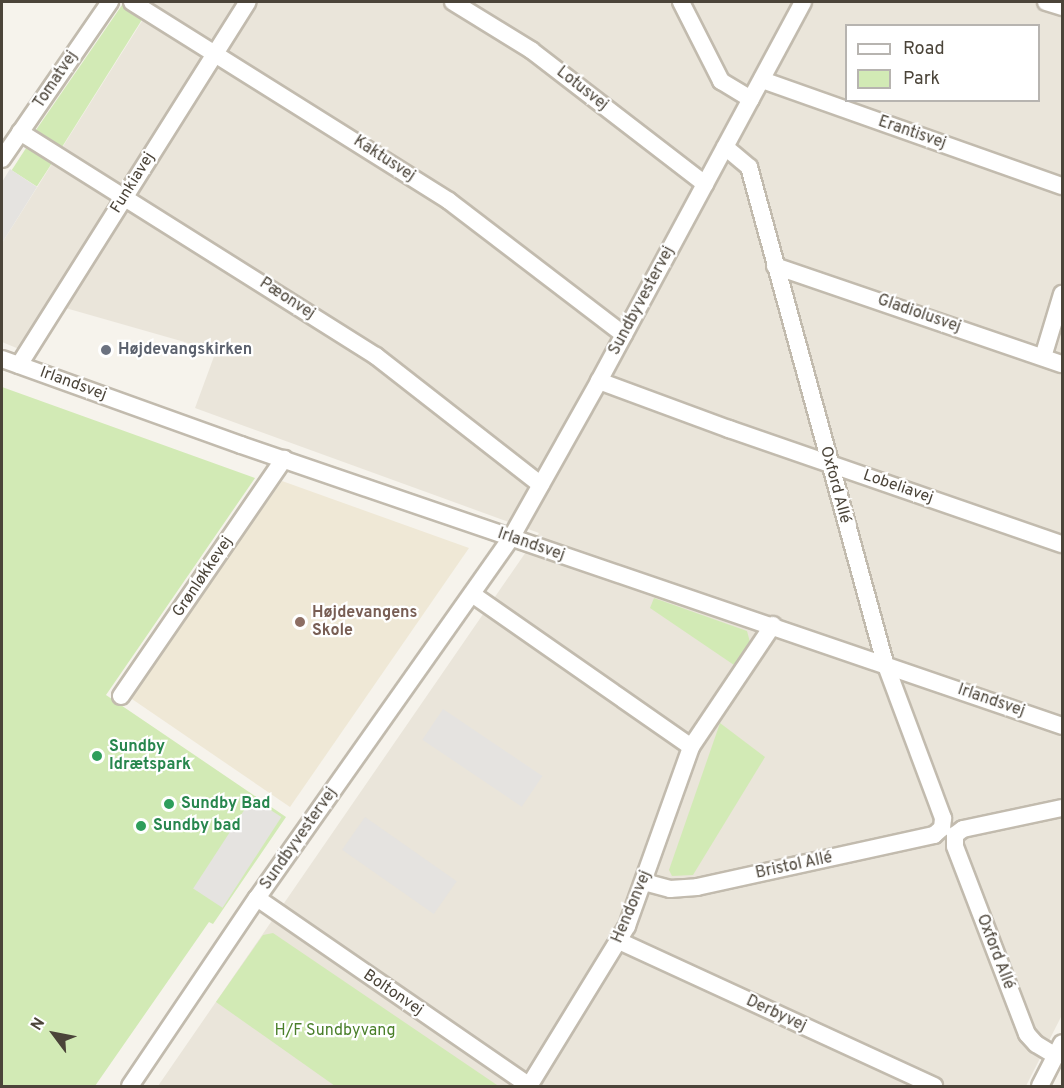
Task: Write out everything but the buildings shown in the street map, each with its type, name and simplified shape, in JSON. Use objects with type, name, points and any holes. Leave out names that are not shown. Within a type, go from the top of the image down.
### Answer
[{"type":"street","name":"Tomatvej","points":[[2,159],[110,2]]},
{"type":"street","name":"Kaktusvej","points":[[132,2],[448,201],[624,335]]},
{"type":"street","name":"Funkiavej","points":[[19,365],[248,2]]},
{"type":"street","name":"Lotusvej","points":[[453,2],[531,51],[705,184]]},
{"type":"street","points":[[681,2],[721,81],[751,99]]},
{"type":"street","name":"Sundbyvestervej","points":[[130,1086],[257,898],[511,538],[599,381],[803,2]]},
{"type":"street","points":[[1046,2],[1062,7]]},
{"type":"street","name":"Erantisvej","points":[[762,80],[1062,186]]},
{"type":"street","name":"Pæonvej","points":[[20,132],[376,356],[541,485]]},
{"type":"street","name":"Oxford Allé","points":[[725,147],[749,167],[885,663],[1027,1034],[1036,1044],[1059,1050]]},
{"type":"street","name":"Gladiolusvej","points":[[775,266],[1062,364]]},
{"type":"street","points":[[1043,357],[1062,294]]},
{"type":"street","name":"Irlandsvej","points":[[2,359],[511,538],[885,663],[1062,726]]},
{"type":"street","name":"Lobeliavej","points":[[599,381],[1062,544]]},
{"type":"street","name":"Grønløkkevej","points":[[121,696],[284,459]]},
{"type":"street","points":[[472,594],[691,747]]},
{"type":"street","name":"Hendonvej","points":[[529,1086],[619,941],[644,882],[691,747],[773,626]]},
{"type":"street","name":"Bristol Allé","points":[[644,882],[670,889],[697,887],[1062,808]]},
{"type":"street","name":"Boltonvej","points":[[257,898],[529,1086]]},
{"type":"street","name":"Derbyvej","points":[[619,941],[934,1086]]},
{"type":"street","points":[[1048,1084],[1059,1050]]},
{"type":"shaded area","points":[[154,2],[1062,2],[1062,1015],[1026,1086],[158,1086],[539,533],[195,408],[216,351],[48,303],[19,349],[2,342],[2,243]]},
{"type":"shaded area","points":[[10,169],[37,187],[2,243],[2,182]]},
{"type":"shaded area","name":"Højdevangens Skole","points":[[282,481],[469,548],[290,807],[129,697]]},
{"type":"shaded area","points":[[443,709],[542,776],[522,807],[422,740]]},
{"type":"shaded area","points":[[252,798],[281,817],[223,908],[193,889]]},
{"type":"shaded area","points":[[365,817],[457,881],[434,914],[342,850]]},
{"type":"green space","points":[[122,5],[143,18],[62,147],[36,130]]},
{"type":"green space","points":[[28,145],[53,161],[37,186],[12,170]]},
{"type":"green space","name":"Sundby Idrætspark","points":[[2,387],[255,478],[106,695],[286,817],[213,924],[209,922],[95,1086],[2,1086]]},
{"type":"green space","points":[[654,598],[747,631],[750,642],[734,665],[650,608]]},
{"type":"green space","points":[[720,723],[765,757],[693,875],[672,876],[669,870]]},
{"type":"green space","name":"H/F Sundbyvang","points":[[273,933],[497,1086],[335,1086],[216,1002],[263,935]]},
{"type":"place","name":"Højdevangskirken","points":[[106,350]]},
{"type":"place","name":"Højdevangens Skole","points":[[300,622]]},
{"type":"place","name":"Sundby Idrætspark","points":[[97,756]]},
{"type":"place","name":"Sundby Bad","points":[[169,804]]},
{"type":"place","name":"Sundby bad","points":[[141,826]]}]
